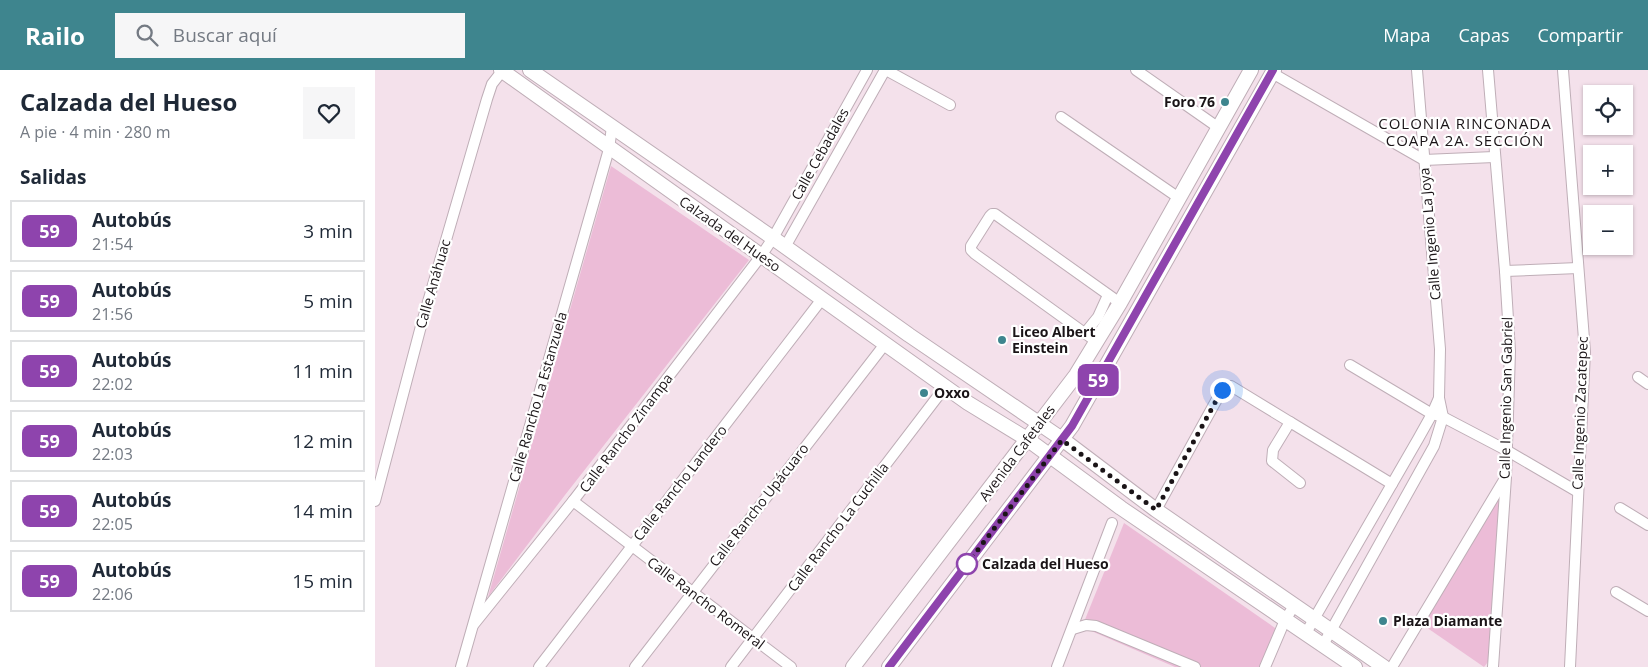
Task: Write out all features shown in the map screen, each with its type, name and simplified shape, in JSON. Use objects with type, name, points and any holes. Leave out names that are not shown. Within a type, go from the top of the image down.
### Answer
[{"type":"main road","name":"Calzada del Hueso","points":[[502,70],[609,149],[945,387],[1027,439],[1121,508],[1355,667]]},
{"type":"main road","name":"Calzada del Hueso","points":[[530,70],[1062,440],[1156,510],[1384,667]]},
{"type":"main road","name":"Avenida Cafetales","points":[[853,667],[1076,375],[1091,338],[1179,198],[1251,70]]},
{"type":"main road","name":"Avenida Cafetales","points":[[889,667],[1072,426],[1273,72]]},
{"type":"street","name":"Calle Anáhuac","points":[[375,500],[421,326],[481,118],[492,84],[502,70]]},
{"type":"street","name":"Calle Cebadales","points":[[773,238],[867,70]]},
{"type":"street","points":[[785,247],[886,70],[950,105]]},
{"type":"street","points":[[1136,70],[1219,128]]},
{"type":"street","name":"Calle Ingenio La Joya","points":[[1323,645],[1434,446],[1443,416],[1439,398],[1439,349],[1417,70]]},
{"type":"street","name":"Calle Ingenio San Gabriel","points":[[1488,70],[1510,351],[1505,477],[1493,667]]},
{"type":"street","name":"Calle Ingenio Zacatepec","points":[[1563,70],[1585,352],[1570,667]]},
{"type":"street","points":[[1273,72],[1424,160],[1494,157]]},
{"type":"street","points":[[1061,117],[1179,198]]},
{"type":"street","name":"Calle Rancho La Estanzuela","points":[[461,667],[609,149],[612,127]]},
{"type":"street","points":[[801,190],[813,197]]},
{"type":"street","points":[[1091,338],[971,250],[971,246],[989,216],[995,214],[1114,299]]},
{"type":"street","name":"Calle Rancho Zinampa","points":[[474,624],[573,501],[773,238]]},
{"type":"street","points":[[1505,271],[1578,268]]},
{"type":"street","name":"Calle Rancho Landero","points":[[539,667],[822,299]]},
{"type":"street","name":"Calle Rancho Upácuaro","points":[[635,667],[885,344]]},
{"type":"street","points":[[1350,365],[1432,414],[1443,416],[1578,492]]},
{"type":"street","points":[[1638,377],[1648,384]]},
{"type":"street","points":[[1156,510],[1222,390],[1226,386],[1231,386],[1392,484]]},
{"type":"street","name":"Calle Rancho La Cuchilla","points":[[731,667],[945,387]]},
{"type":"street","name":"Calle Ingenio La Joya","points":[[1306,633],[1432,414],[1439,398]]},
{"type":"street","points":[[1290,422],[1273,450],[1273,461],[1300,483]]},
{"type":"street","points":[[1392,667],[1505,477]]},
{"type":"street","name":"Calle Rancho Romeral","points":[[573,501],[791,667]]},
{"type":"street","points":[[1620,508],[1648,525]]},
{"type":"street","points":[[1057,667],[1112,523]]},
{"type":"street","points":[[1616,592],[1648,610]]},
{"type":"street","points":[[1265,667],[1285,620],[1295,606]]},
{"type":"street","points":[[1073,629],[1086,625],[1096,626],[1168,662],[1195,667]]},
{"type":"shaded area","points":[[611,166],[749,260],[565,495],[488,597]]},
{"type":"shaded area","points":[[1499,498],[1494,654],[1484,667],[1423,625]]},
{"type":"shaded area","points":[[1124,523],[1278,630],[1261,667],[1175,667],[1082,627]]},
{"type":"bus line","name":"59","points":[[889,667],[1072,426],[1273,70]]},
{"type":"place","name":"Foro 76","points":[[1225,102]]},
{"type":"place","name":"Liceo Albert Einstein","points":[[1002,340]]},
{"type":"place","name":"Oxxo","points":[[924,393]]},
{"type":"place","name":"Calzada del Hueso","points":[[967,564]]},
{"type":"place","name":"Plaza Diamante","points":[[1383,621]]},
{"type":"district","name":"COLONIA RINCONADA COAPA 2A. SECCIÓN","points":[[1465,132]]},
{"type":"route","points":[[967,564],[1062,440],[1156,510],[1222,390]]}]
